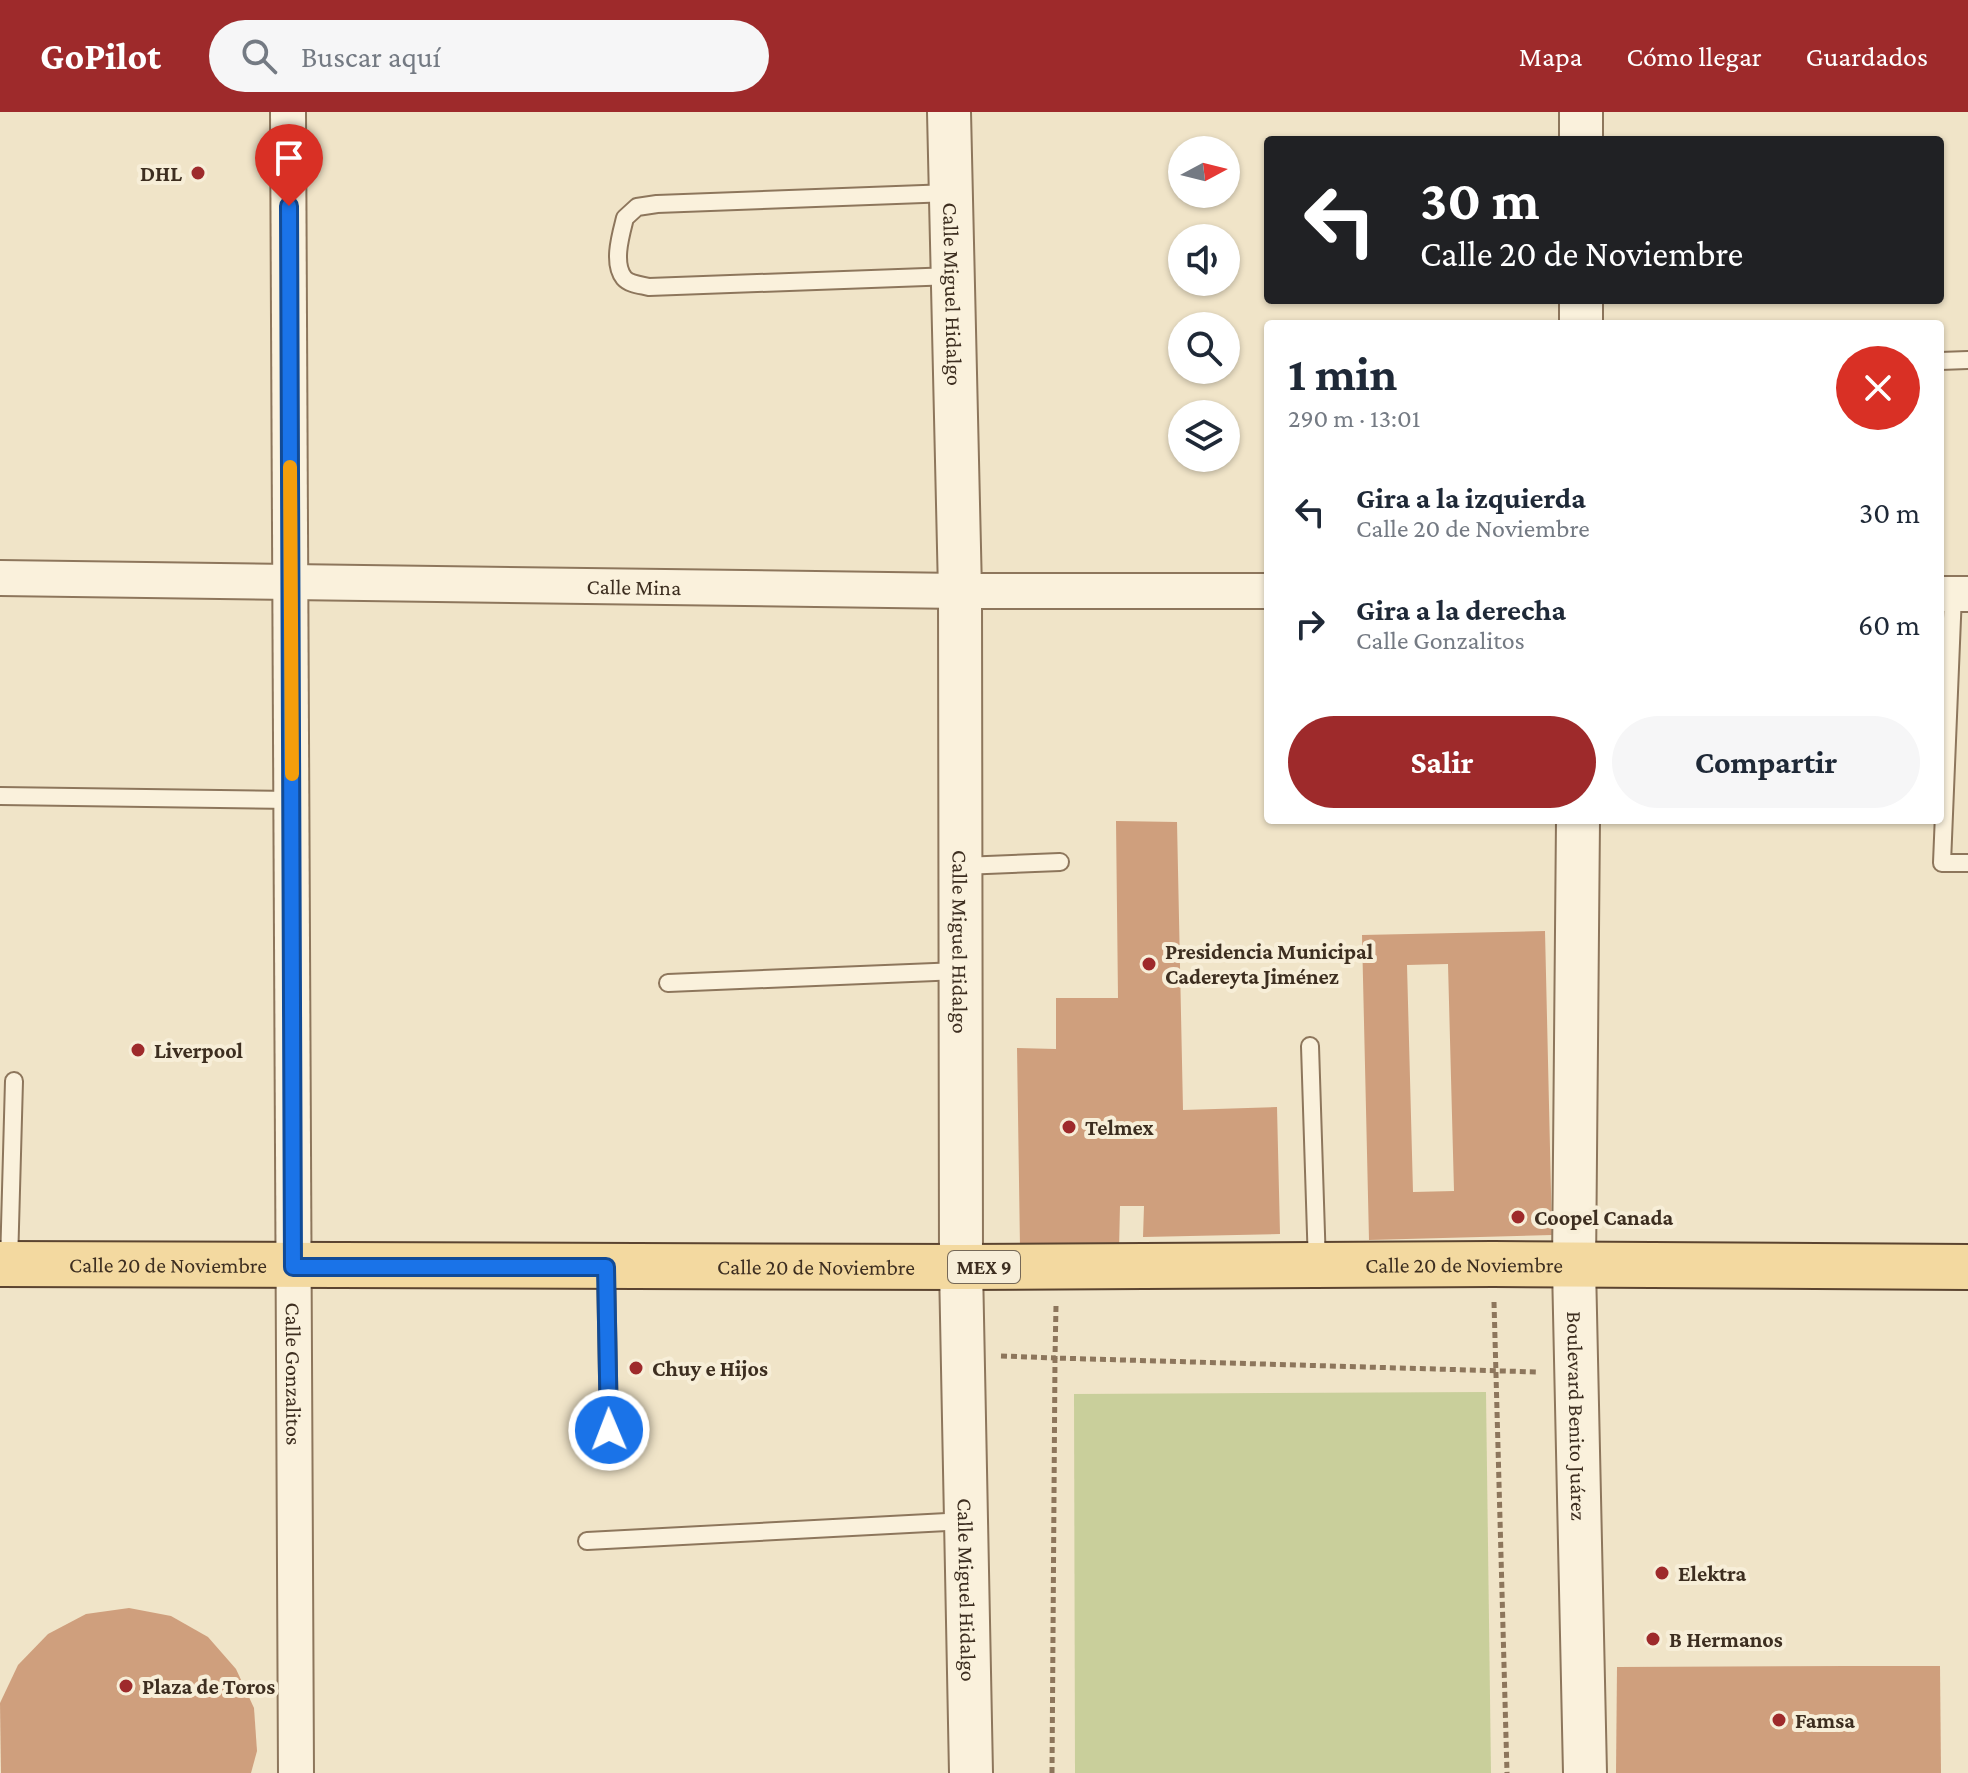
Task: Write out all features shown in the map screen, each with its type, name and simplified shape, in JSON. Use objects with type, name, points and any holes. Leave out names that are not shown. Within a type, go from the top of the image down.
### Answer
[{"type":"main road","name":"Calle 20 de Noviembre","points":[[4,1264],[293,1267],[1493,1264],[1574,1267],[1968,1267]]},
{"type":"street","name":"Calle Gonzalitos","points":[[288,112],[296,1773]]},
{"type":"street","name":"Calle Miguel Hidalgo","points":[[949,112],[960,591],[961,1267],[971,1773]]},
{"type":"street","points":[[1581,112],[1581,136]]},
{"type":"street","name":"Calle Mina","points":[[0,578],[960,591],[1264,591]]},
{"type":"street","name":"Boulevard Benito Juárez","points":[[1578,824],[1574,1267],[1585,1773]]},
{"type":"lane","points":[[950,193],[637,207],[625,218],[619,264],[624,278],[633,284],[649,287],[953,276]]},
{"type":"lane","points":[[1944,361],[1968,360]]},
{"type":"lane","points":[[1944,818],[1954,594]]},
{"type":"lane","points":[[0,796],[292,800]]},
{"type":"lane","points":[[1944,824],[1942,863],[1968,863]]},
{"type":"lane","points":[[961,866],[1060,862]]},
{"type":"lane","points":[[668,983],[961,971]]},
{"type":"lane","points":[[1310,1046],[1317,1265]]},
{"type":"lane","points":[[4,1264],[14,1081]]},
{"type":"lane","points":[[606,1267],[609,1430]]},
{"type":"lane","points":[[587,1541],[967,1521]]},
{"type":"path","points":[[1493,1264],[1507,1773]]},
{"type":"path","points":[[1052,1773],[1058,1265]]},
{"type":"path","points":[[964,1355],[1496,1370]]},
{"type":"green space","points":[[1486,1392],[1491,1773],[1075,1773],[1074,1394]]},
{"type":"building","name":"Presidencia Municipal Cadereyta Jiménez","points":[[1116,821],[1177,822],[1183,1110],[1277,1107],[1280,1234],[1143,1237],[1144,1206],[1120,1206],[1119,1250],[1020,1248],[1017,1048],[1056,1049],[1056,998],[1118,998]]},
{"type":"building","points":[[1545,931],[1552,1235],[1369,1240],[1362,935]],"holes":[[[1448,964],[1454,1191],[1413,1192],[1407,965]]]},
{"type":"building","name":"Plaza de Toros","points":[[129,1608],[171,1616],[208,1637],[236,1669],[254,1708],[257,1751],[251,1773],[1,1773],[0,1703],[18,1665],[48,1634],[86,1614]]},
{"type":"building","name":"Famsa","points":[[1940,1666],[1941,1773],[1616,1773],[1617,1667]]},
{"type":"slow traffic","points":[[290,467],[292,774]]},
{"type":"place","name":"DHL","points":[[198,173]]},
{"type":"place","name":"Presidencia Municipal Cadereyta Jiménez","points":[[1149,964]]},
{"type":"place","name":"Liverpool","points":[[138,1050]]},
{"type":"place","name":"Telmex","points":[[1069,1127]]},
{"type":"place","name":"Coopel Canada","points":[[1518,1217]]},
{"type":"place","name":"Chuy e Hijos","points":[[636,1368]]},
{"type":"place","name":"Elektra","points":[[1662,1573]]},
{"type":"place","name":"B Hermanos","points":[[1653,1639]]},
{"type":"place","name":"Plaza de Toros","points":[[126,1686]]},
{"type":"place","name":"Famsa","points":[[1779,1720]]},
{"type":"route","points":[[289,206],[293,1267],[606,1267],[609,1430]]}]
